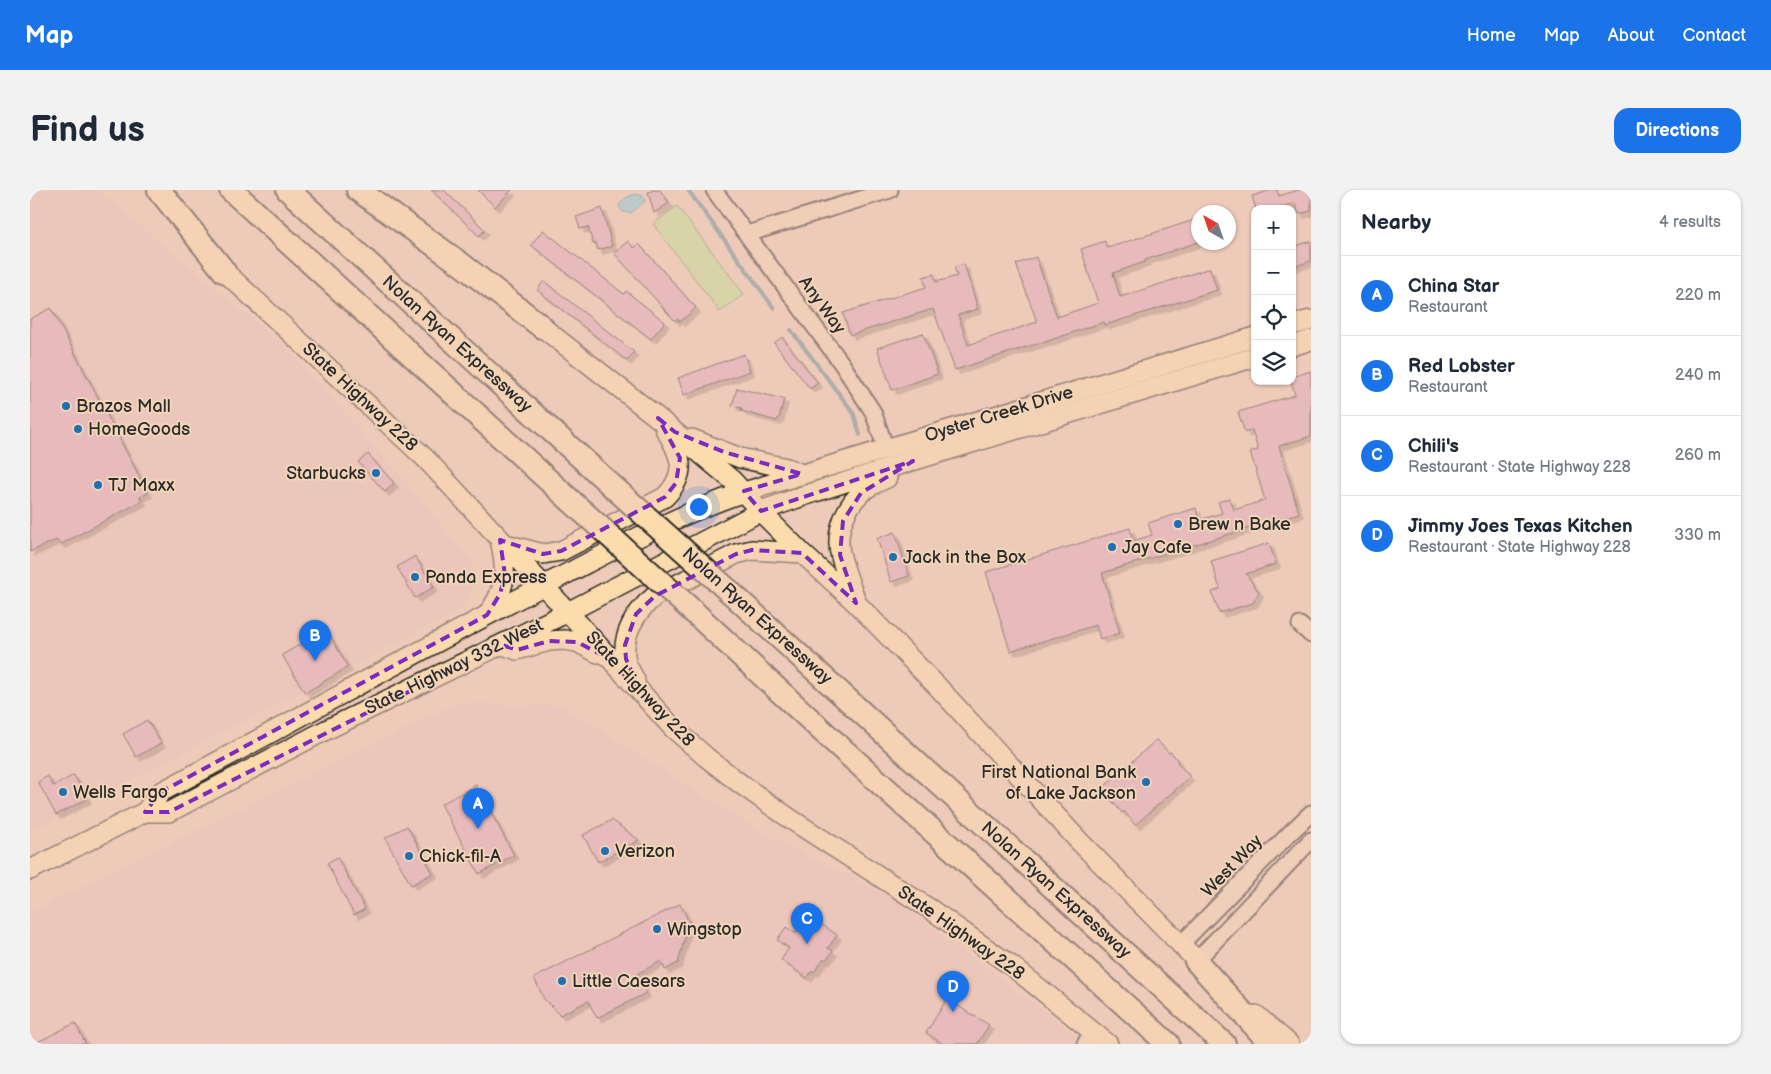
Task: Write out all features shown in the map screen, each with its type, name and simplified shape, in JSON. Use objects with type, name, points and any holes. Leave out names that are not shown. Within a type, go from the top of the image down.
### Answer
[{"type":"highway","points":[[159,190],[224,271]]},
{"type":"highway","points":[[231,190],[1168,1044]]},
{"type":"highway","name":"Nolan Ryan Expressway","points":[[288,190],[1224,1044]]},
{"type":"highway","points":[[358,190],[461,264],[542,327]]},
{"type":"highway","points":[[1188,953],[1270,1044]]},
{"type":"main road","name":"State Highway 228","points":[[224,271],[425,458],[673,728],[706,757],[742,785],[933,911],[1013,967],[1088,1038],[1108,1044]]},
{"type":"main road","points":[[1296,324],[1311,320]]},
{"type":"main road","points":[[542,327],[676,432],[732,480],[760,511],[856,603],[938,687],[1079,841],[1188,953],[1289,1044]]},
{"type":"main road","name":"Oyster Creek Drive","points":[[744,492],[1251,338]]},
{"type":"main road","points":[[1296,345],[1311,340]]},
{"type":"main road","name":"Oyster Creek Drive","points":[[760,511],[913,461],[1251,358]]},
{"type":"main road","points":[[487,615],[500,594],[505,574],[503,542],[544,554],[561,551],[665,498],[676,484],[679,475],[680,458],[677,449],[658,418]]},
{"type":"main road","points":[[676,432],[740,458],[787,468],[802,474]]},
{"type":"main road","points":[[856,603],[840,556],[840,538],[843,521],[850,506],[861,492],[895,475],[913,461]]},
{"type":"main road","name":"State Highway 332 West","points":[[30,870],[145,812],[161,792],[301,718],[543,585],[634,538],[691,512],[744,492]]},
{"type":"main road","name":"State Highway 332 West","points":[[145,812],[169,812],[326,730],[568,612],[760,511]]},
{"type":"main road","points":[[641,693],[628,666],[625,645],[630,626],[636,614],[645,604],[655,596],[736,554],[752,550],[802,553]]},
{"type":"main road","points":[[502,645],[517,650],[549,641],[564,640],[577,642],[610,659]]},
{"type":"street","name":"Any Way","points":[[714,190],[842,364],[873,412],[886,449]]},
{"type":"street","points":[[747,234],[890,190]]},
{"type":"street","name":"West Way","points":[[1188,953],[1240,884],[1311,813]]},
{"type":"street","points":[[1188,953],[1254,898],[1311,840]]},
{"type":"street","points":[[1240,884],[1254,898]]},
{"type":"highlighted area","points":[[658,418],[675,432],[724,452],[802,474],[744,491],[761,511],[913,461],[861,493],[843,521],[840,555],[856,603],[802,553],[752,550],[736,554],[655,596],[636,614],[625,645],[626,659],[641,693],[610,659],[577,642],[549,641],[517,650],[502,645],[169,812],[145,812],[161,792],[487,615],[500,594],[505,575],[500,540],[543,554],[561,551],[665,497],[676,483],[680,458]]},
{"type":"shaded area","points":[[30,190],[98,190],[288,350],[382,454],[472,561],[473,585],[469,599],[462,609],[30,832]]},
{"type":"shaded area","points":[[457,703],[561,706],[761,832],[894,899],[1064,1026],[1083,1044],[30,1044],[30,912]]},
{"type":"green space","points":[[677,206],[744,294],[720,312],[653,224]]},
{"type":"water","points":[[636,194],[643,196],[645,201],[631,213],[623,212],[619,207],[623,200]]},
{"type":"building","points":[[431,190],[444,190],[485,230],[479,236]]},
{"type":"building","points":[[478,190],[512,190],[495,207]]},
{"type":"building","points":[[660,190],[669,203],[654,213],[648,192]]},
{"type":"building","points":[[1272,190],[1277,190],[1279,196],[1298,190],[1311,190],[1311,211],[1299,214],[1295,203],[1289,205],[1255,205],[1252,196]]},
{"type":"building","points":[[602,208],[612,246],[598,250],[596,243],[593,244],[588,227],[580,229],[576,217]]},
{"type":"building","points":[[1191,221],[1191,244],[1113,273],[1120,297],[1210,268],[1217,290],[1105,325],[1104,322],[955,370],[933,309],[850,335],[843,313],[926,287],[923,277],[934,274],[936,282],[957,276],[954,267],[964,264],[978,309],[958,315],[968,345],[1037,322],[1016,264],[1036,257],[1057,317],[1098,303],[1081,249],[1105,241],[1107,248]]},
{"type":"building","points":[[543,230],[624,294],[626,291],[665,322],[651,339],[531,245]]},
{"type":"building","points":[[628,241],[634,248],[639,244],[696,308],[680,322],[678,319],[675,321],[614,253]]},
{"type":"building","points":[[1311,241],[1311,261],[1296,266],[1296,246]]},
{"type":"building","points":[[544,281],[634,352],[627,361],[537,290]]},
{"type":"building","name":"Brazos Mall","points":[[51,308],[148,493],[140,497],[142,501],[61,544],[56,540],[30,552],[30,319]]},
{"type":"building","points":[[923,333],[938,374],[892,390],[877,348]]},
{"type":"building","points":[[782,337],[818,383],[810,389],[774,343]]},
{"type":"building","points":[[744,354],[750,371],[684,395],[678,378]]},
{"type":"building","points":[[1311,371],[1311,436],[1279,446],[1299,513],[1102,573],[1120,633],[1100,639],[1096,625],[1010,651],[986,572],[1130,528],[1133,541],[1152,535],[1148,523],[1196,508],[1199,520],[1222,513],[1218,502],[1230,498],[1234,510],[1265,500],[1250,452],[1258,450],[1252,430],[1245,433],[1238,412],[1295,395],[1292,385],[1296,385],[1296,376]]},
{"type":"building","points":[[737,388],[784,399],[777,421],[741,411],[742,408],[732,406]]},
{"type":"building","name":"Starbucks","points":[[368,454],[394,483],[385,492],[358,462]]},
{"type":"building","name":"Jack in the Box","points":[[895,532],[909,576],[891,582],[877,538]]},
{"type":"building","points":[[1269,543],[1276,564],[1246,574],[1259,592],[1253,603],[1219,613],[1212,592],[1220,589],[1211,561]]},
{"type":"building","name":"Panda Express","points":[[415,556],[434,587],[415,598],[397,567]]},
{"type":"building","points":[[326,629],[348,667],[305,693],[282,655]]},
{"type":"building","points":[[147,720],[161,743],[136,757],[123,734]]},
{"type":"building","name":"First National Bank of Lake Jackson","points":[[1156,740],[1169,753],[1171,752],[1190,777],[1135,825],[1124,811],[1122,813],[1102,790]]},
{"type":"building","name":"Wells Fargo","points":[[74,775],[87,799],[56,815],[38,782],[48,776],[53,786]]},
{"type":"building","points":[[476,785],[514,855],[479,874],[441,804]]},
{"type":"building","name":"Verizon","points":[[612,820],[639,840],[598,862],[583,835]]},
{"type":"building","name":"Chick-fil-A","points":[[407,826],[433,873],[411,885],[385,838]]},
{"type":"building","points":[[337,857],[365,909],[354,915],[327,863]]},
{"type":"building","points":[[680,904],[689,922],[678,963],[665,970],[661,961],[637,974],[646,993],[597,1018],[588,1001],[560,1015],[544,999],[534,978]]},
{"type":"building","points":[[808,915],[837,935],[828,948],[833,951],[826,960],[824,958],[807,978],[781,960],[789,948],[777,940],[786,927],[795,933]]},
{"type":"building","points":[[947,999],[989,1025],[977,1044],[943,1044],[926,1033]]},
{"type":"building","points":[[75,1023],[86,1044],[34,1044]]},
{"type":"waterway","points":[[688,190],[774,308]]},
{"type":"waterway","points":[[791,330],[854,414],[860,435]]},
{"type":"place","name":"Brazos Mall","points":[[66,406]]},
{"type":"place","name":"HomeGoods","points":[[78,429]]},
{"type":"place","name":"Starbucks","points":[[376,473]]},
{"type":"place","name":"TJ Maxx","points":[[98,485]]},
{"type":"place","name":"Brew n Bake","points":[[1178,524]]},
{"type":"place","name":"Jay Cafe","points":[[1112,547]]},
{"type":"place","name":"Jack in the Box","points":[[893,557]]},
{"type":"place","name":"Panda Express","points":[[415,577]]},
{"type":"place","name":"Red Lobster","points":[[315,661]]},
{"type":"place","name":"First National Bank of Lake Jackson","points":[[1146,782]]},
{"type":"place","name":"Wells Fargo","points":[[63,792]]},
{"type":"place","name":"China Star","points":[[478,829]]},
{"type":"place","name":"Verizon","points":[[605,851]]},
{"type":"place","name":"Chick-fil-A","points":[[409,856]]},
{"type":"place","name":"Wingstop","points":[[657,929]]},
{"type":"place","name":"Chili's","points":[[807,944]]},
{"type":"place","name":"Little Caesars","points":[[562,981]]},
{"type":"place","name":"Jimmy Joes Texas Kitchen","points":[[953,1012]]}]
